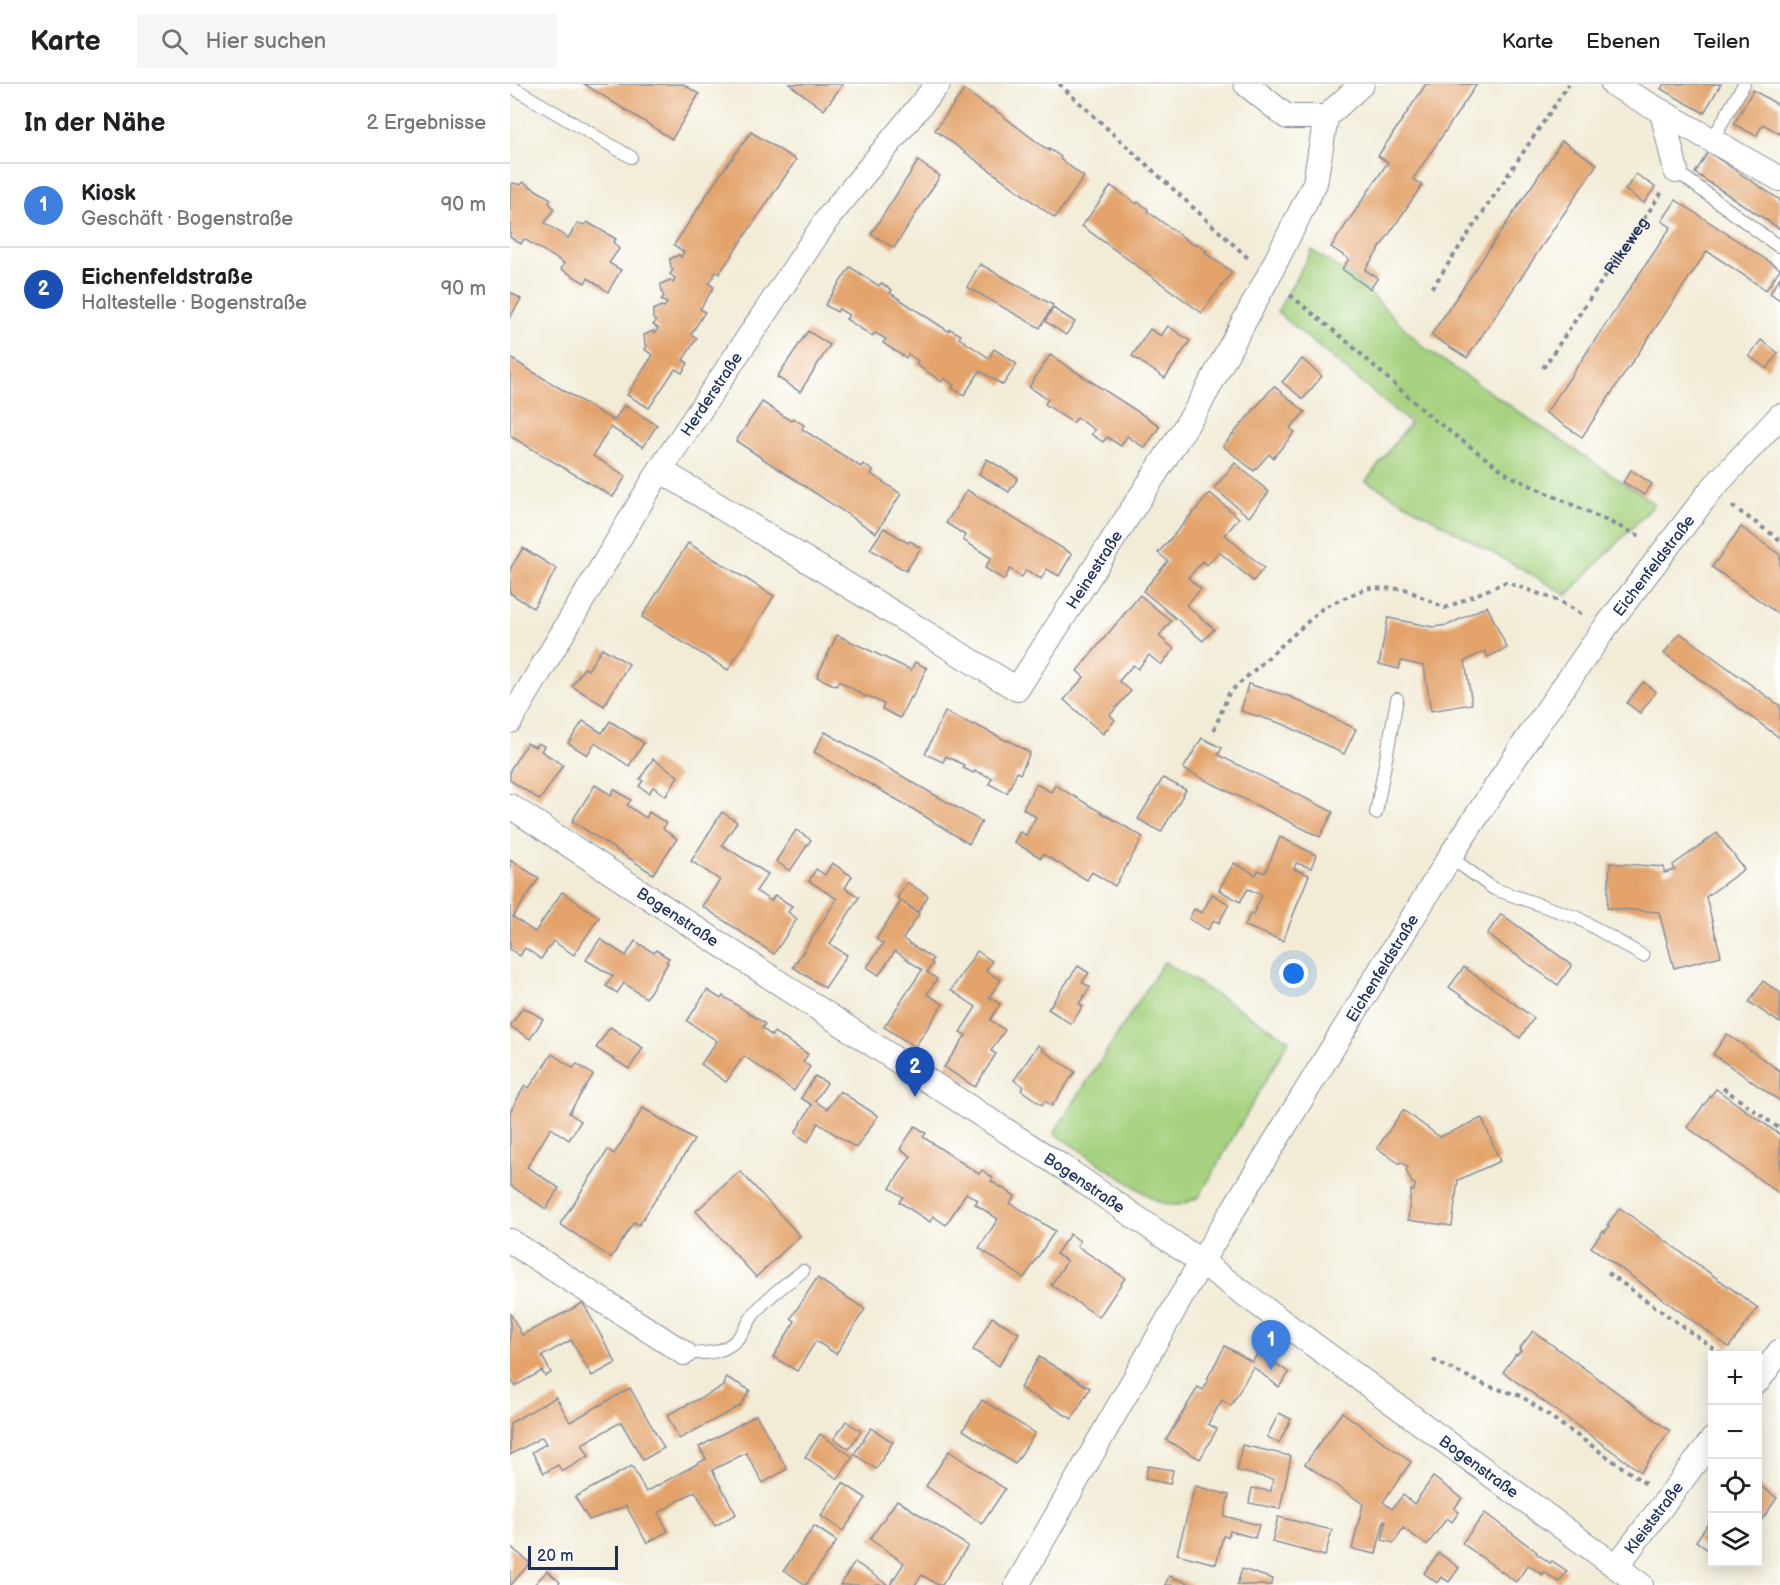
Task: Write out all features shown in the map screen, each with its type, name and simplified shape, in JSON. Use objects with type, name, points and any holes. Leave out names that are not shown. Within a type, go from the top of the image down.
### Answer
[{"type":"street","name":"Herderstraße","points":[[510,721],[660,470],[828,218],[938,84]]},
{"type":"street","points":[[1246,84],[1287,117],[1326,117],[1362,84]]},
{"type":"street","points":[[1613,84],[1780,179]]},
{"type":"street","points":[[1662,112],[1676,171]]},
{"type":"street","name":"Heinestraße","points":[[660,470],[1017,689],[1198,407],[1316,183],[1326,117]]},
{"type":"street","name":"Eichenfeldstraße","points":[[1017,1585],[1201,1262],[1450,857],[1532,732],[1605,628],[1711,490],[1780,416]]},
{"type":"street","name":"Bogenstraße","points":[[510,806],[1064,1168],[1201,1262],[1641,1585]]},
{"type":"street","points":[[510,1241],[684,1353]]},
{"type":"street","points":[[1762,1376],[1780,1351]]},
{"type":"street","name":"Kleiststraße","points":[[1616,1567],[1708,1447]]},
{"type":"lane","points":[[1712,140],[1744,84]]},
{"type":"lane","points":[[510,86],[631,157]]},
{"type":"lane","points":[[1676,171],[1778,246]]},
{"type":"lane","points":[[1376,813],[1397,699]]},
{"type":"lane","points":[[1450,857],[1494,889],[1578,918],[1643,956]]},
{"type":"lane","points":[[684,1353],[707,1354],[729,1348],[741,1335],[754,1314],[771,1296],[803,1271]]},
{"type":"path","points":[[1059,84],[1268,277],[1344,339],[1433,418],[1510,477],[1665,548]]},
{"type":"path","points":[[1432,288],[1569,84]]},
{"type":"path","name":"Rilkeweg","points":[[1543,368],[1676,171]]},
{"type":"path","points":[[1711,490],[1780,540]]},
{"type":"path","points":[[1214,730],[1229,693],[1324,607],[1367,588],[1405,589],[1445,608],[1506,582],[1559,601],[1605,628]]},
{"type":"path","points":[[1724,1088],[1780,1129]]},
{"type":"path","points":[[1608,1273],[1717,1351]]},
{"type":"path","points":[[1433,1359],[1485,1385],[1521,1396],[1668,1499]]},
{"type":"green space","points":[[1312,250],[1359,282],[1423,347],[1655,504],[1567,595],[1366,481],[1410,423],[1277,312]]},
{"type":"green space","points":[[1164,962],[1289,1040],[1199,1197],[1177,1205],[1155,1200],[1054,1133]]},
{"type":"building","points":[[584,84],[683,84],[699,94],[672,139]]},
{"type":"building","points":[[789,84],[843,84],[824,110]]},
{"type":"building","points":[[1426,84],[1477,84],[1413,179],[1422,185],[1365,270],[1378,278],[1370,289],[1342,269],[1349,259],[1331,247],[1388,162],[1378,156]]},
{"type":"building","points":[[1664,84],[1721,84],[1704,113],[1661,89]]},
{"type":"building","points":[[964,90],[991,107],[1049,151],[1049,149],[1061,157],[1060,159],[1084,177],[1055,218],[935,130]]},
{"type":"building","points":[[1753,90],[1780,106],[1780,134],[1763,124],[1756,136],[1734,124]]},
{"type":"building","points":[[751,132],[796,160],[719,274],[716,272],[709,284],[714,287],[700,309],[705,312],[691,334],[697,338],[683,360],[688,363],[682,373],[675,369],[649,408],[627,395],[653,355],[645,350],[647,345],[644,335],[653,331],[655,333],[658,328],[653,325],[656,321],[653,319],[653,310],[664,307],[667,303],[661,300],[664,296],[661,284],[670,280],[673,283],[675,278],[670,274],[673,270],[670,259],[679,255],[681,257],[684,252],[674,245]]},
{"type":"building","points":[[1562,141],[1597,164],[1467,358],[1431,335]]},
{"type":"building","points":[[1708,152],[1780,200],[1780,229],[1695,173]]},
{"type":"building","points":[[918,161],[940,176],[894,248],[871,234]]},
{"type":"building","points":[[1636,174],[1655,187],[1644,203],[1625,190]]},
{"type":"building","points":[[523,182],[551,199],[549,202],[554,209],[545,223],[568,238],[578,223],[585,225],[587,222],[616,239],[613,242],[619,249],[609,263],[621,270],[608,292],[588,278],[585,283],[561,269],[564,263],[524,239],[521,244],[510,237],[510,188],[513,183],[521,185]]},
{"type":"building","points":[[1111,186],[1148,209],[1147,211],[1194,245],[1195,243],[1207,251],[1205,253],[1232,272],[1202,313],[1082,226]]},
{"type":"building","points":[[1676,200],[1780,269],[1766,290],[1707,251],[1582,437],[1546,413],[1671,227],[1662,221]]},
{"type":"building","points":[[980,264],[1053,305],[1040,328],[967,287]]},
{"type":"building","points":[[850,267],[879,286],[881,283],[892,290],[890,293],[948,331],[950,329],[961,335],[959,338],[989,358],[994,349],[1017,364],[1003,385],[980,371],[964,395],[952,388],[954,385],[944,378],[942,382],[916,364],[918,361],[908,354],[906,358],[883,343],[886,339],[875,333],[872,336],[846,319],[849,315],[839,309],[837,312],[825,305]]},
{"type":"building","points":[[1780,277],[1780,300],[1770,293]]},
{"type":"building","points":[[510,292],[521,299],[510,317]]},
{"type":"building","points":[[1053,308],[1075,322],[1066,335],[1045,321]]},
{"type":"building","points":[[1168,326],[1190,341],[1165,378],[1132,356],[1150,329],[1161,336]]},
{"type":"building","points":[[808,331],[830,345],[800,392],[777,377]]},
{"type":"building","points":[[1761,340],[1778,353],[1767,369],[1749,356]]},
{"type":"building","points":[[1050,355],[1160,426],[1145,448],[1127,436],[1121,446],[1107,437],[1103,442],[1091,434],[1095,430],[1077,418],[1073,423],[1045,404],[1048,399],[1029,387]]},
{"type":"building","points":[[510,358],[614,421],[624,405],[657,425],[643,447],[610,427],[593,456],[626,476],[613,497],[510,436]]},
{"type":"building","points":[[1302,359],[1322,376],[1303,399],[1282,382]]},
{"type":"building","points":[[1274,386],[1305,412],[1290,428],[1295,432],[1273,458],[1269,454],[1254,471],[1223,446]]},
{"type":"building","points":[[762,402],[791,421],[793,418],[804,425],[802,429],[861,467],[863,464],[873,471],[871,474],[901,494],[876,533],[736,441]]},
{"type":"building","points":[[987,459],[1018,478],[1009,492],[979,474]]},
{"type":"building","points":[[1235,463],[1269,492],[1249,517],[1214,488]]},
{"type":"building","points":[[1631,470],[1652,484],[1644,495],[1623,482]]},
{"type":"building","points":[[967,490],[1072,554],[1059,576],[1047,569],[1041,579],[1026,570],[1022,577],[1010,569],[1004,580],[985,568],[991,558],[963,540],[965,535],[946,523]]},
{"type":"building","points":[[1210,493],[1239,518],[1225,535],[1264,568],[1253,581],[1219,552],[1207,565],[1203,561],[1188,578],[1201,589],[1186,605],[1214,629],[1203,641],[1143,591],[1168,561],[1158,553]]},
{"type":"building","points":[[1741,527],[1780,555],[1780,615],[1712,567]]},
{"type":"building","points":[[884,528],[921,548],[906,571],[870,549]]},
{"type":"building","points":[[688,543],[774,596],[728,670],[642,617]]},
{"type":"building","points":[[523,548],[557,569],[533,608],[510,593],[510,569]]},
{"type":"building","points":[[1140,595],[1171,621],[1159,636],[1174,649],[1161,665],[1149,655],[1138,669],[1133,665],[1119,681],[1131,691],[1110,715],[1115,720],[1103,734],[1064,700],[1084,677],[1077,671]]},
{"type":"building","points":[[1487,606],[1507,648],[1488,657],[1485,651],[1465,661],[1472,704],[1431,711],[1424,666],[1401,661],[1399,669],[1379,664],[1388,618],[1433,627],[1448,625]]},
{"type":"building","points":[[1680,633],[1780,706],[1780,738],[1664,653]]},
{"type":"building","points":[[837,635],[911,670],[915,662],[927,668],[900,718],[882,709],[884,704],[866,697],[839,681],[836,686],[817,677]]},
{"type":"building","points":[[602,648],[629,664],[604,706],[572,686],[584,668],[588,670]]},
{"type":"building","points":[[1643,682],[1656,692],[1640,713],[1627,703]]},
{"type":"building","points":[[1248,684],[1291,697],[1356,729],[1344,754],[1283,724],[1241,711]]},
{"type":"building","points":[[945,712],[1008,740],[1030,753],[1007,793],[989,784],[992,778],[963,768],[964,765],[946,756],[943,762],[925,754]]},
{"type":"building","points":[[583,721],[602,733],[610,721],[644,743],[629,766],[595,743],[587,755],[568,743]]},
{"type":"building","points":[[825,732],[982,822],[969,844],[814,752]]},
{"type":"building","points":[[1202,738],[1222,748],[1218,755],[1333,812],[1320,837],[1183,769]]},
{"type":"building","points":[[527,743],[535,747],[538,743],[544,746],[541,751],[563,765],[540,800],[510,780],[510,770]]},
{"type":"building","points":[[653,759],[678,776],[666,796],[653,787],[649,793],[639,786],[643,781],[640,779]]},
{"type":"building","points":[[1163,778],[1186,790],[1161,832],[1138,819]]},
{"type":"building","points":[[1036,784],[1051,792],[1055,785],[1143,837],[1115,886],[1092,872],[1087,880],[1043,854],[1041,858],[1014,842],[1020,832],[1026,835],[1036,817],[1023,809]]},
{"type":"building","points":[[595,785],[611,795],[614,789],[631,800],[627,805],[646,818],[649,812],[666,823],[663,829],[677,839],[653,874],[572,821]]},
{"type":"building","points":[[722,812],[737,822],[722,845],[768,874],[756,891],[771,901],[775,895],[792,906],[788,912],[797,919],[774,954],[702,906],[720,880],[691,861]]},
{"type":"building","points":[[796,830],[811,840],[790,871],[776,861]]},
{"type":"building","points":[[1717,833],[1744,869],[1706,897],[1721,956],[1674,968],[1659,912],[1607,908],[1610,863],[1664,867],[1664,873],[1675,870],[1673,865]]},
{"type":"building","points":[[1280,837],[1316,855],[1311,868],[1296,863],[1294,869],[1309,875],[1283,941],[1245,926],[1250,913],[1253,915],[1262,895],[1248,889],[1240,902],[1219,890],[1234,863],[1256,875],[1258,870],[1265,873]]},
{"type":"building","points":[[510,860],[539,878],[513,917],[535,932],[562,892],[599,917],[574,955],[553,941],[541,959],[525,948],[520,956],[510,949]]},
{"type":"building","points":[[832,863],[852,876],[845,888],[859,897],[830,944],[847,955],[825,988],[793,967],[837,899],[809,881],[816,869],[825,875]]},
{"type":"building","points":[[907,882],[928,896],[918,912],[897,898]]},
{"type":"building","points":[[1212,894],[1229,904],[1219,923],[1214,920],[1208,930],[1189,919],[1194,909],[1202,913]]},
{"type":"building","points":[[901,901],[919,914],[903,939],[933,959],[931,962],[933,964],[927,972],[937,979],[927,994],[943,1004],[915,1047],[884,1027],[922,970],[895,951],[879,975],[867,967],[883,944],[876,939]]},
{"type":"building","points":[[1501,914],[1572,965],[1558,985],[1487,934]]},
{"type":"building","points":[[600,939],[626,956],[635,941],[654,953],[656,950],[669,958],[646,998],[624,983],[617,993],[606,986],[613,976],[586,960]]},
{"type":"building","points":[[977,951],[992,961],[986,971],[1001,980],[989,997],[1000,1004],[990,1020],[1005,1030],[991,1051],[996,1054],[975,1087],[944,1067],[966,1035],[960,1032],[976,1007],[951,990]]},
{"type":"building","points":[[1078,966],[1089,973],[1082,982],[1090,987],[1079,1004],[1083,1006],[1071,1024],[1048,1009]]},
{"type":"building","points":[[1464,967],[1534,1018],[1520,1038],[1449,987]]},
{"type":"building","points":[[1763,981],[1780,993],[1780,1023],[1749,1002]]},
{"type":"building","points":[[707,990],[721,999],[723,996],[765,1024],[762,1028],[772,1036],[774,1032],[808,1054],[803,1062],[810,1067],[794,1091],[744,1056],[726,1082],[701,1064],[717,1041],[687,1021]]},
{"type":"building","points":[[523,1007],[543,1019],[530,1039],[510,1026]]},
{"type":"building","points":[[610,1027],[643,1048],[629,1069],[596,1048]]},
{"type":"building","points":[[1727,1034],[1780,1071],[1780,1101],[1713,1054]]},
{"type":"building","points":[[1038,1045],[1075,1072],[1052,1106],[1045,1101],[1042,1105],[1021,1090],[1023,1086],[1014,1080]]},
{"type":"building","points":[[552,1054],[573,1068],[577,1064],[593,1075],[569,1113],[581,1121],[569,1140],[551,1128],[527,1167],[559,1188],[546,1209],[510,1185],[510,1112],[525,1085],[529,1088]]},
{"type":"building","points":[[815,1076],[827,1083],[815,1101],[827,1109],[840,1091],[878,1116],[856,1148],[818,1123],[808,1142],[795,1133],[812,1105],[801,1098]]},
{"type":"building","points":[[1716,1089],[1780,1135],[1780,1194],[1687,1127]]},
{"type":"building","points":[[643,1108],[694,1140],[639,1225],[634,1222],[611,1258],[560,1224],[608,1150],[614,1154]]},
{"type":"building","points":[[1403,1110],[1440,1137],[1482,1118],[1500,1161],[1458,1180],[1452,1226],[1408,1220],[1411,1190],[1414,1191],[1415,1184],[1412,1183],[1406,1170],[1408,1167],[1377,1148]]},
{"type":"building","points":[[915,1126],[926,1133],[923,1137],[979,1174],[982,1170],[993,1178],[991,1181],[1015,1196],[1010,1203],[1055,1231],[1024,1278],[979,1248],[998,1219],[975,1204],[978,1200],[966,1193],[946,1225],[933,1216],[930,1222],[899,1202],[903,1197],[890,1188],[911,1156],[900,1149]]},
{"type":"building","points":[[740,1171],[800,1236],[756,1277],[696,1211]]},
{"type":"building","points":[[1620,1208],[1758,1308],[1729,1347],[1591,1247],[1603,1231],[1605,1232],[1609,1226],[1607,1225]]},
{"type":"building","points":[[1070,1234],[1080,1241],[1077,1246],[1125,1278],[1099,1317],[1051,1285],[1067,1261],[1056,1254]]},
{"type":"building","points":[[817,1278],[865,1309],[836,1354],[816,1341],[797,1371],[773,1357],[795,1321],[791,1318]]},
{"type":"building","points":[[583,1303],[616,1363],[592,1376],[571,1340],[542,1356],[551,1373],[545,1376],[542,1371],[515,1386],[510,1377],[510,1313],[522,1335]]},
{"type":"building","points":[[992,1317],[1019,1333],[999,1366],[973,1350]]},
{"type":"building","points":[[1533,1331],[1670,1431],[1641,1472],[1503,1372]]},
{"type":"building","points":[[1267,1341],[1278,1349],[1270,1359],[1289,1373],[1279,1387],[1253,1367],[1231,1406],[1222,1400],[1208,1424],[1217,1429],[1200,1459],[1166,1440],[1198,1387],[1203,1390],[1225,1346],[1252,1362]]},
{"type":"building","points":[[1039,1357],[1090,1388],[1072,1419],[1020,1388]]},
{"type":"building","points":[[726,1377],[750,1390],[740,1406],[679,1439],[667,1415],[724,1386]]},
{"type":"building","points":[[630,1388],[664,1448],[643,1460],[621,1422],[582,1444],[589,1456],[562,1472],[558,1465],[544,1473],[532,1452],[546,1444],[542,1437],[510,1455],[510,1423],[556,1397],[570,1422]]},
{"type":"building","points":[[982,1400],[1035,1433],[1015,1464],[963,1430]]},
{"type":"building","points":[[1342,1412],[1411,1462],[1383,1502],[1392,1509],[1403,1495],[1414,1504],[1433,1477],[1462,1498],[1454,1509],[1459,1512],[1452,1522],[1447,1518],[1427,1545],[1403,1528],[1394,1543],[1382,1540],[1386,1521],[1384,1520],[1376,1554],[1352,1549],[1363,1504],[1305,1464]]},
{"type":"building","points":[[1279,1413],[1291,1419],[1279,1443],[1267,1437]]},
{"type":"building","points":[[756,1415],[787,1469],[763,1483],[746,1453],[712,1470],[736,1514],[715,1526],[695,1491],[658,1513],[668,1531],[647,1543],[626,1506],[589,1520],[575,1497],[632,1466],[646,1492],[706,1459],[699,1447]]},
{"type":"building","points":[[846,1421],[861,1431],[849,1449],[834,1439]]},
{"type":"building","points":[[871,1428],[893,1442],[876,1469],[854,1454]]},
{"type":"building","points":[[820,1434],[853,1457],[838,1479],[805,1457]]},
{"type":"building","points":[[1242,1445],[1291,1456],[1280,1509],[1249,1503],[1252,1488],[1271,1491],[1273,1479],[1237,1471]]},
{"type":"building","points":[[949,1451],[1005,1489],[982,1524],[926,1486]]},
{"type":"building","points":[[1148,1466],[1173,1470],[1170,1484],[1145,1479]]},
{"type":"building","points":[[843,1483],[866,1498],[843,1531],[821,1516]]},
{"type":"building","points":[[1195,1486],[1229,1495],[1224,1516],[1259,1525],[1255,1538],[1230,1531],[1228,1537],[1223,1536],[1216,1564],[1177,1554]]},
{"type":"building","points":[[1762,1487],[1777,1498],[1762,1520]]},
{"type":"building","points":[[897,1500],[968,1546],[942,1585],[922,1575],[915,1585],[890,1585],[904,1563],[870,1539]]},
{"type":"building","points":[[1485,1513],[1550,1563],[1552,1561],[1567,1571],[1559,1582],[1528,1565],[1516,1582],[1462,1543]]},
{"type":"building","points":[[1278,1517],[1332,1530],[1325,1556],[1272,1542]]},
{"type":"building","points":[[1708,1524],[1708,1550],[1696,1541]]},
{"type":"building","points":[[814,1526],[837,1541],[806,1585],[784,1570]]},
{"type":"building","points":[[510,1546],[530,1563],[511,1585],[510,1585]]},
{"type":"building","points":[[1439,1553],[1459,1568],[1449,1582],[1441,1577],[1437,1583],[1424,1573]]},
{"type":"building","points":[[855,1562],[888,1585],[840,1585]]},
{"type":"building","points":[[1242,1569],[1273,1579],[1271,1585],[1237,1585]]},
{"type":"building","points":[[547,1571],[560,1582],[557,1585],[534,1585]]},
{"type":"building","points":[[1169,1576],[1194,1585],[1165,1585]]},
{"type":"place","name":"Eichenfeldstraße","points":[[915,1097]]},
{"type":"place","name":"Kiosk","points":[[1271,1370]]}]
